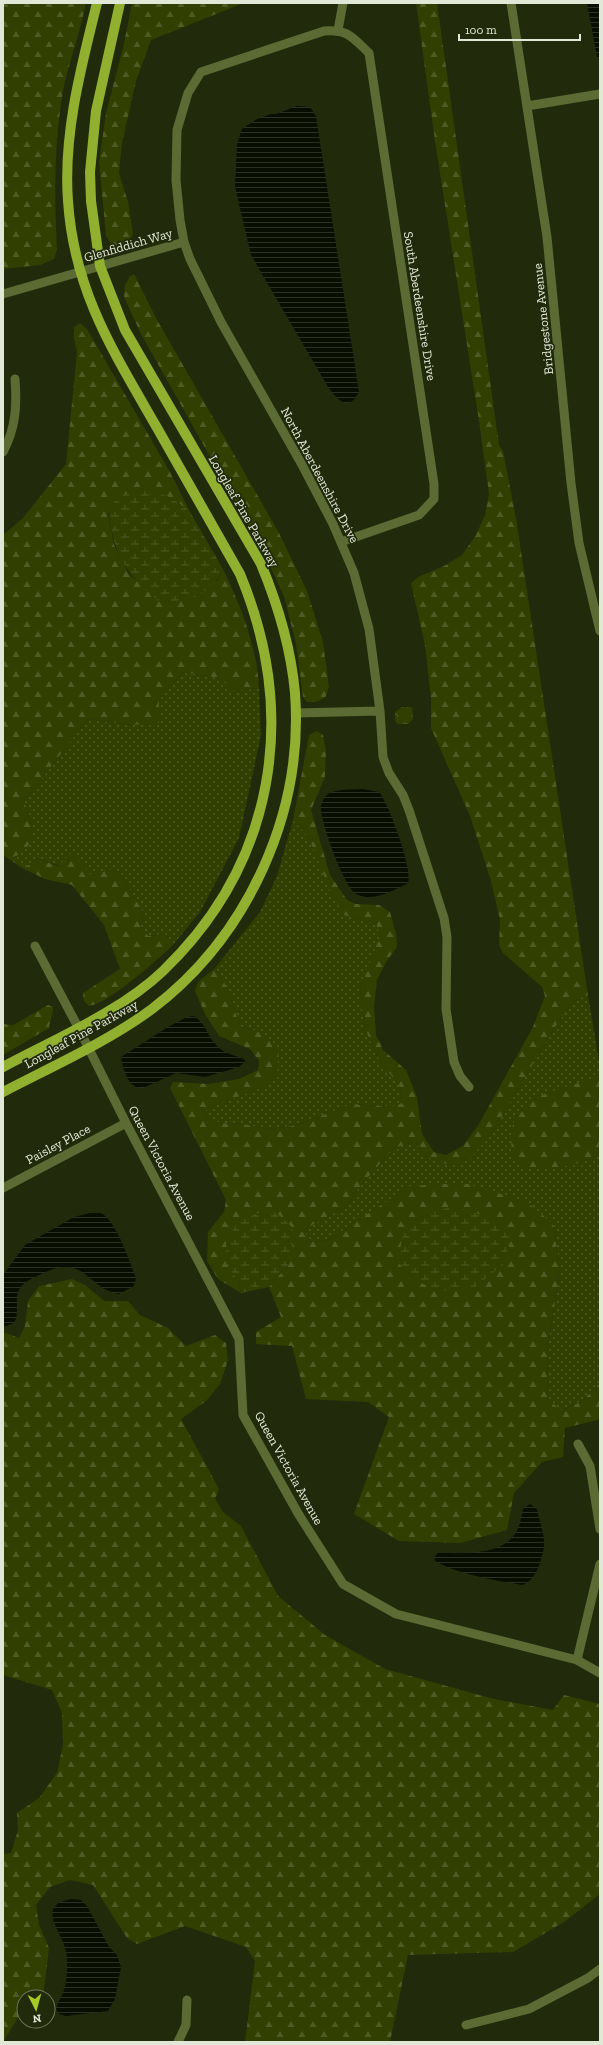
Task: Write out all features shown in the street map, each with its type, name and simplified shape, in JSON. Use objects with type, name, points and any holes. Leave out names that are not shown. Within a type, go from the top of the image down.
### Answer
[{"type":"main road","name":"Longleaf Pine Parkway","points":[[3,1067],[121,1003],[162,972],[194,937],[233,878],[250,841],[259,815],[272,747],[273,713],[267,658],[252,602],[240,574],[106,339],[80,272],[68,202],[68,162],[73,107],[97,3]]},
{"type":"main road","name":"Longleaf Pine Parkway","points":[[3,1092],[134,1022],[173,991],[212,952],[236,917],[253,888],[268,856],[281,822],[295,749],[296,713],[290,653],[274,594],[261,564],[125,330],[100,266],[91,201],[90,172],[96,111],[120,3]]},
{"type":"street","points":[[338,30],[342,3]]},
{"type":"street","name":"Bridgestone Avenue","points":[[511,3],[547,237],[579,543],[600,631]]},
{"type":"street","name":"North Aberdeenshire Drive","points":[[338,30],[324,31],[200,72],[188,93],[177,130],[176,180],[180,220],[184,242],[190,259],[221,322],[301,463],[341,542],[354,573],[369,628],[380,711],[383,756],[389,773],[403,795],[409,810],[444,918],[447,937],[446,1009],[454,1062],[460,1076],[469,1087]]},
{"type":"street","name":"South Aberdeenshire Drive","points":[[338,30],[350,34],[368,53],[434,484],[434,499],[419,515],[341,542]]},
{"type":"street","points":[[528,106],[600,94]]},
{"type":"street","name":"Glenfiddich Way","points":[[3,294],[184,242]]},
{"type":"street","points":[[3,452],[10,438],[15,422],[15,379]]},
{"type":"street","points":[[296,713],[380,711]]},
{"type":"street","name":"Queen Victoria Avenue","points":[[34,946],[78,1027],[126,1123],[240,1339],[243,1415],[299,1515],[343,1584],[396,1614],[577,1660],[600,1673]]},
{"type":"street","name":"Paisley Place","points":[[3,1188],[126,1123]]},
{"type":"street","points":[[578,1444],[590,1466],[600,1529]]},
{"type":"street","points":[[577,1660],[600,1564]]},
{"type":"street","points":[[466,2025],[529,2009],[588,1978],[600,1969]]},
{"type":"street","points":[[178,2042],[186,2025],[187,2000]]},
{"type":"green space","points":[[3,3],[86,3],[65,80],[60,111],[56,150],[55,209],[57,249],[54,259],[40,265],[3,269]]},
{"type":"green space","points":[[132,3],[244,3],[151,40],[136,81],[122,143],[119,173],[128,202],[133,233],[129,244],[112,246],[106,235],[99,162],[106,113],[123,48]]},
{"type":"green space","points":[[416,3],[437,3],[499,445],[503,451],[516,518],[588,995],[574,1001],[555,1027],[490,1136],[469,1160],[449,1165],[428,1157],[414,1142],[394,1148],[361,1185],[347,1206],[303,1230],[312,1242],[328,1240],[410,1186],[464,1183],[527,1202],[553,1224],[560,1269],[547,1352],[548,1398],[561,1411],[582,1401],[600,1383],[600,1417],[597,1420],[565,1428],[563,1457],[542,1462],[514,1493],[507,1530],[460,1543],[399,1541],[354,1514],[389,1417],[368,1402],[306,1399],[292,1346],[256,1344],[256,1332],[281,1317],[269,1287],[290,1262],[226,1262],[239,1283],[241,1293],[218,1279],[207,1261],[208,1232],[224,1212],[226,1200],[170,1088],[173,1082],[209,1084],[239,1079],[258,1070],[259,1061],[250,1049],[219,1036],[205,1014],[195,991],[198,982],[215,968],[224,981],[241,1027],[260,1032],[279,1049],[277,1075],[261,1088],[208,1108],[205,1112],[207,1118],[220,1123],[243,1124],[267,1129],[293,1126],[353,1104],[390,1107],[402,1103],[399,1085],[380,1061],[365,1029],[360,989],[380,935],[376,924],[344,915],[332,895],[308,836],[293,820],[309,735],[317,731],[323,735],[326,750],[325,777],[311,810],[330,875],[347,900],[356,904],[379,905],[390,912],[396,934],[397,947],[386,962],[377,980],[374,1006],[376,1035],[383,1050],[406,1070],[417,1097],[422,1134],[434,1152],[446,1155],[463,1146],[479,1124],[533,1027],[545,996],[542,987],[503,953],[499,945],[500,920],[491,881],[470,816],[431,728],[431,698],[425,645],[411,583],[418,577],[444,566],[462,555],[476,535],[485,515],[489,494],[435,141]]},
{"type":"green space","points":[[134,274],[156,318],[279,533],[307,591],[323,642],[329,687],[325,698],[315,702],[307,702],[303,697],[296,644],[284,596],[261,547],[141,334],[124,297],[125,285],[130,276]]},
{"type":"green space","points":[[80,323],[87,329],[170,472],[189,510],[167,496],[108,513],[114,545],[129,574],[161,603],[217,581],[223,569],[247,627],[258,672],[259,688],[235,691],[219,678],[183,672],[159,700],[159,723],[132,725],[88,719],[24,801],[32,825],[33,841],[18,855],[9,859],[3,855],[3,535],[23,518],[66,464],[77,352],[74,338],[74,327]]},
{"type":"green space","points":[[145,488],[167,496],[189,510],[223,569],[212,585],[198,595],[161,603],[135,579],[122,561],[114,540],[109,512],[113,503],[120,497]]},
{"type":"green space","points":[[183,672],[219,678],[235,691],[259,688],[261,735],[239,838],[200,912],[172,946],[165,934],[148,936],[140,926],[145,916],[120,872],[106,869],[92,876],[36,858],[24,869],[9,859],[18,855],[32,825],[24,801],[88,719],[132,725],[159,700]]},
{"type":"green space","points":[[402,707],[412,707],[413,719],[408,724],[398,724],[395,721],[395,712]]},
{"type":"green space","points":[[293,820],[308,836],[344,915],[376,924],[381,935],[360,989],[365,1029],[380,1061],[399,1085],[402,1103],[391,1107],[353,1104],[293,1126],[267,1129],[243,1124],[220,1123],[207,1118],[205,1112],[207,1108],[261,1088],[260,1032],[241,1027],[224,981],[215,968],[260,912],[277,876]]},
{"type":"green space","points":[[71,853],[92,876],[106,869],[120,872],[145,916],[140,926],[148,936],[165,934],[172,946],[120,990],[98,1003],[89,1006],[84,1001],[83,993],[120,969],[104,925],[72,885],[45,879],[24,869],[36,858],[58,866]]},
{"type":"green space","points":[[588,995],[600,1067],[600,1077],[533,1100],[586,1161],[600,1155],[600,1383],[582,1401],[560,1411],[548,1398],[547,1352],[560,1269],[553,1224],[362,1218],[328,1240],[312,1242],[303,1230],[347,1206],[361,1185],[394,1148],[414,1142],[428,1157],[449,1165],[490,1136],[555,1027],[574,1001]]},
{"type":"green space","points":[[48,1005],[53,1007],[49,1028],[3,1055],[3,1024],[13,1025]]},
{"type":"green space","points":[[600,1077],[600,1155],[586,1161],[558,1168],[527,1168],[512,1156],[512,1128],[518,1113],[526,1105],[545,1094]]},
{"type":"green space","points":[[450,1207],[484,1216],[496,1224],[511,1238],[503,1265],[472,1289],[439,1291],[410,1278],[398,1262],[403,1233],[418,1217]]},
{"type":"green space","points":[[258,1213],[277,1213],[292,1227],[294,1236],[290,1262],[269,1287],[241,1293],[239,1283],[226,1263],[226,1242],[238,1221]]},
{"type":"green space","points":[[72,1279],[85,1285],[104,1301],[128,1301],[140,1315],[168,1328],[186,1346],[215,1335],[226,1343],[228,1360],[220,1384],[206,1401],[181,1419],[219,1489],[215,1499],[223,1512],[241,1526],[278,1596],[325,1635],[385,1669],[494,1699],[553,1710],[564,1695],[600,1704],[600,1894],[564,1922],[513,1952],[408,1955],[390,2042],[245,2042],[255,1961],[246,1947],[185,1926],[137,1944],[127,1938],[93,1885],[70,1880],[50,1887],[36,1905],[39,1925],[49,1948],[44,1989],[16,1989],[16,2021],[3,2042],[3,1854],[11,1853],[18,1830],[17,1813],[39,1798],[57,1773],[63,1745],[62,1713],[52,1690],[3,1675],[3,1332],[19,1338],[25,1326],[28,1301],[39,1286]]},
{"type":"shaded area","points":[[587,3],[600,3],[600,60],[597,57]]},
{"type":"shaded area","points":[[297,106],[310,107],[316,116],[359,392],[351,402],[347,403],[339,400],[328,387],[251,255],[235,187],[237,144],[242,129],[257,119]]},
{"type":"shaded area","points":[[362,789],[379,792],[383,799],[399,837],[409,876],[408,883],[383,894],[369,897],[356,894],[345,879],[328,839],[321,807],[325,797],[329,793],[343,790]]},
{"type":"shaded area","points":[[194,1016],[202,1023],[220,1049],[245,1060],[245,1062],[239,1067],[205,1077],[176,1073],[143,1088],[130,1082],[123,1067],[121,1057],[168,1027],[187,1017]]},
{"type":"shaded area","points":[[90,1213],[100,1213],[106,1216],[116,1231],[136,1278],[134,1286],[119,1294],[99,1285],[84,1273],[76,1269],[67,1267],[55,1269],[33,1278],[23,1285],[19,1290],[17,1298],[17,1315],[14,1323],[6,1326],[3,1325],[3,1275],[25,1245],[74,1217]]},
{"type":"shaded area","points":[[530,1504],[537,1509],[543,1532],[544,1546],[538,1569],[535,1575],[527,1583],[522,1585],[477,1576],[455,1570],[435,1561],[434,1557],[438,1553],[479,1552],[499,1547],[508,1542],[518,1529],[523,1509]]},
{"type":"shaded area","points":[[71,1899],[81,1900],[87,1906],[109,1947],[117,1955],[121,1967],[115,1999],[108,2011],[66,2016],[59,2014],[56,2009],[64,1989],[67,1974],[67,1960],[64,1944],[52,1914],[54,1907],[60,1902]]}]
